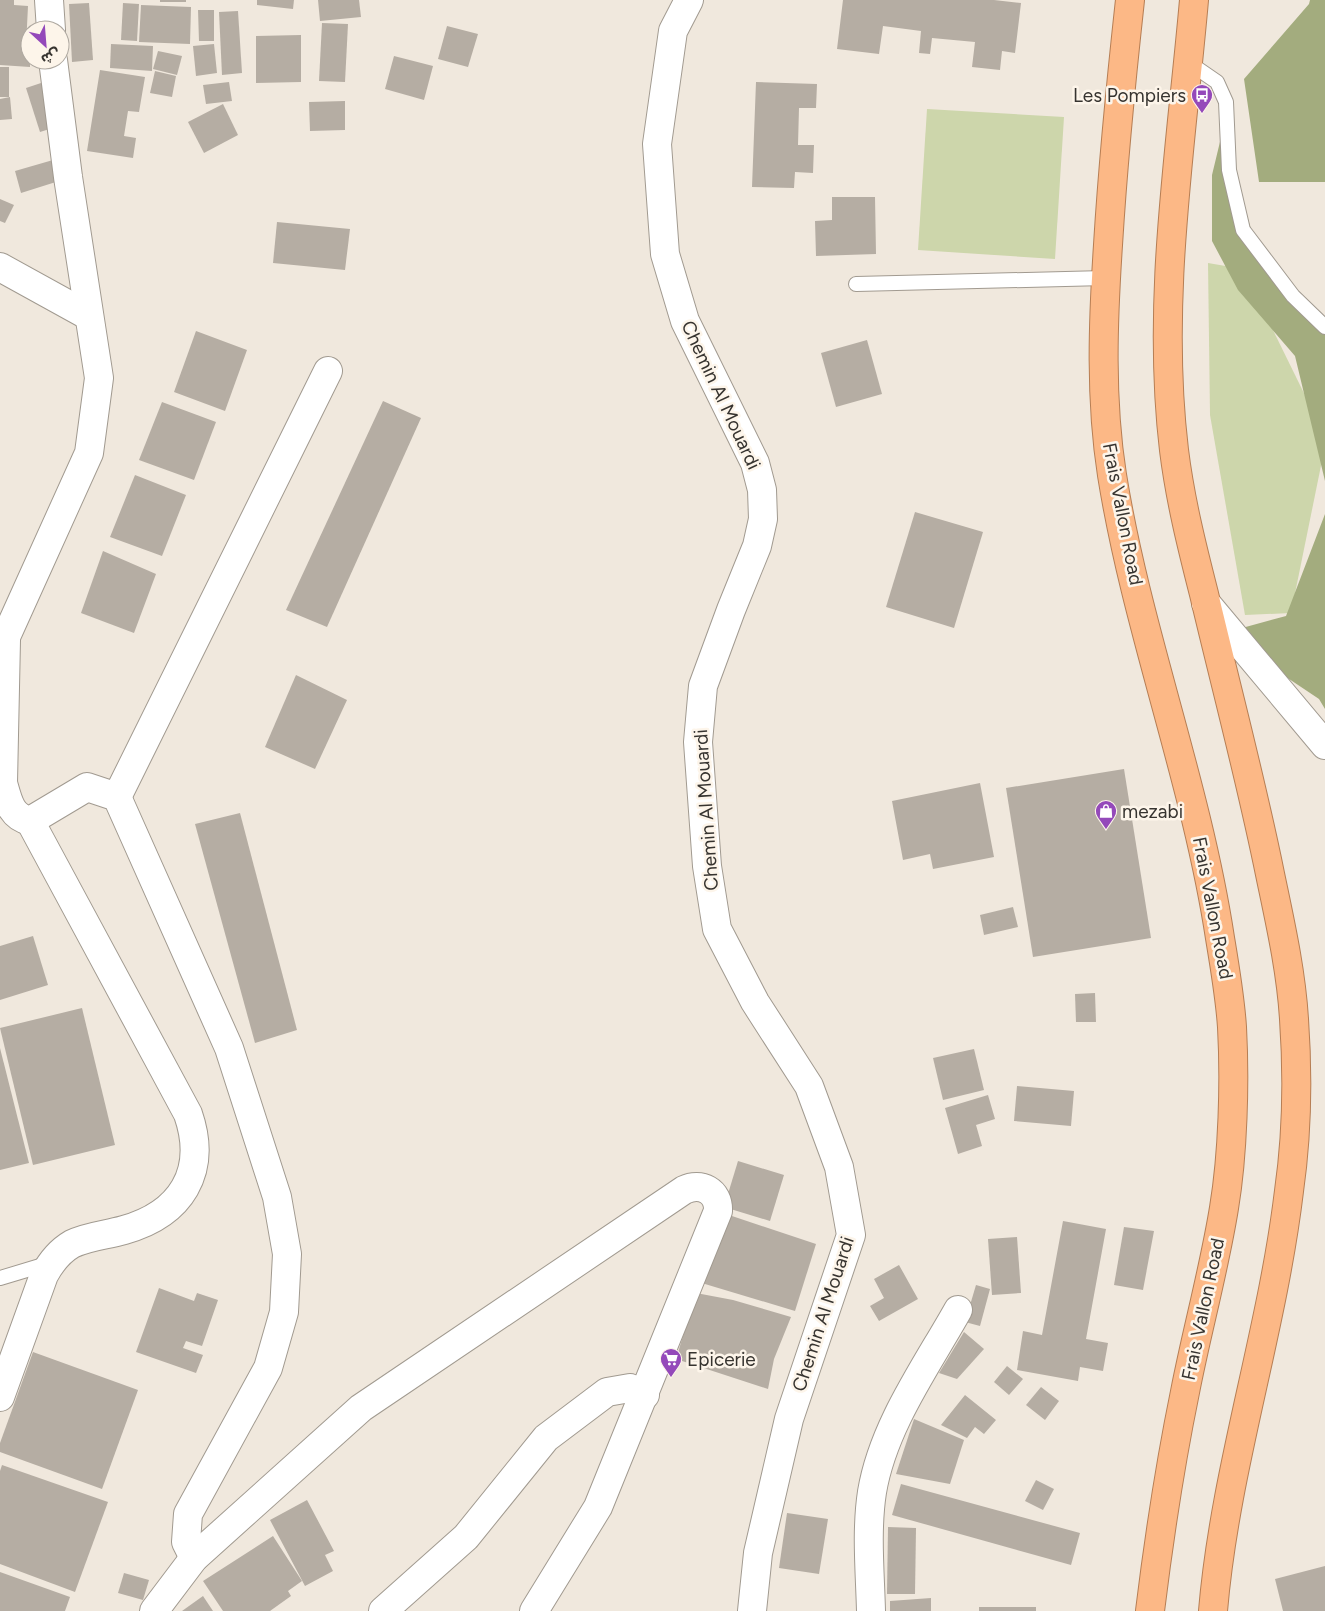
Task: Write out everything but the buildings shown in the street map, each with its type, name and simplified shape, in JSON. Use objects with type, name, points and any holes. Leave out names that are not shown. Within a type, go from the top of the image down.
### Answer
[{"type":"highway","name":"Frais Vallon Road","points":[[1130,0],[1112,183],[1106,278],[1104,386],[1112,472],[1127,547],[1207,863],[1230,1004],[1232,1030],[1230,1155],[1225,1203],[1213,1271],[1185,1392],[1158,1549],[1150,1611]]},
{"type":"highway","points":[[1194,0],[1168,289],[1167,342],[1174,450],[1183,507],[1261,830],[1288,966],[1294,1020],[1296,1084],[1290,1191],[1278,1261],[1224,1523],[1213,1611]]},
{"type":"street","points":[[49,0],[50,20]]},
{"type":"street","name":"Chemin Al Mouardi","points":[[688,0],[673,31],[657,144],[665,254],[685,321],[754,462],[762,490],[763,519],[757,546],[703,686],[698,742],[707,866],[718,929],[755,1002],[808,1086],[839,1167],[851,1236],[789,1419],[758,1553],[752,1611]]},
{"type":"street","points":[[54,70],[87,314],[99,378],[89,453],[3,645],[3,784],[9,805],[20,819],[30,821],[87,787],[117,797],[228,1048],[277,1197],[287,1254],[284,1312],[268,1368],[188,1514],[186,1542],[194,1558]]},
{"type":"street","points":[[0,267],[87,314]]},
{"type":"street","points":[[117,797],[328,371]]},
{"type":"street","points":[[1206,603],[1325,745]]},
{"type":"street","points":[[0,1397],[44,1275],[51,1263],[71,1245],[126,1229],[164,1212],[182,1195],[194,1167],[195,1149],[194,1131],[184,1106],[30,821]]},
{"type":"street","points":[[154,1611],[194,1558],[361,1408],[684,1190],[694,1186],[704,1188],[715,1196],[718,1211],[645,1395],[598,1507],[534,1611]]},
{"type":"street","points":[[871,1611],[870,1534],[872,1500],[882,1460],[901,1408],[958,1310]]},
{"type":"street","points":[[383,1611],[466,1537],[546,1438],[606,1392],[630,1388],[645,1395]]},
{"type":"lane","points":[[1188,62],[1217,82],[1226,102],[1229,170],[1243,230],[1293,296],[1325,327]]},
{"type":"lane","points":[[856,284],[1106,278]]},
{"type":"lane","points":[[0,1278],[51,1263]]},
{"type":"green space","points":[[1310,0],[1325,0],[1325,182],[1259,182],[1244,79],[1309,4]]},
{"type":"green space","points":[[927,109],[1064,117],[1055,259],[918,250]]},
{"type":"green space","points":[[1225,121],[1235,176],[1260,259],[1325,332],[1325,481],[1295,356],[1238,290],[1212,241],[1212,175]]},
{"type":"green space","points":[[1208,263],[1243,269],[1325,436],[1325,446],[1291,613],[1245,615],[1210,415]]},
{"type":"green space","points":[[1325,514],[1325,709],[1319,699],[1253,655],[1242,628],[1286,616]]},
{"type":"place","name":"Les Pompiers","points":[[1202,114]]},
{"type":"place","name":"mezabi","points":[[1106,830]]},
{"type":"place","name":"Epicerie","points":[[671,1378]]}]
